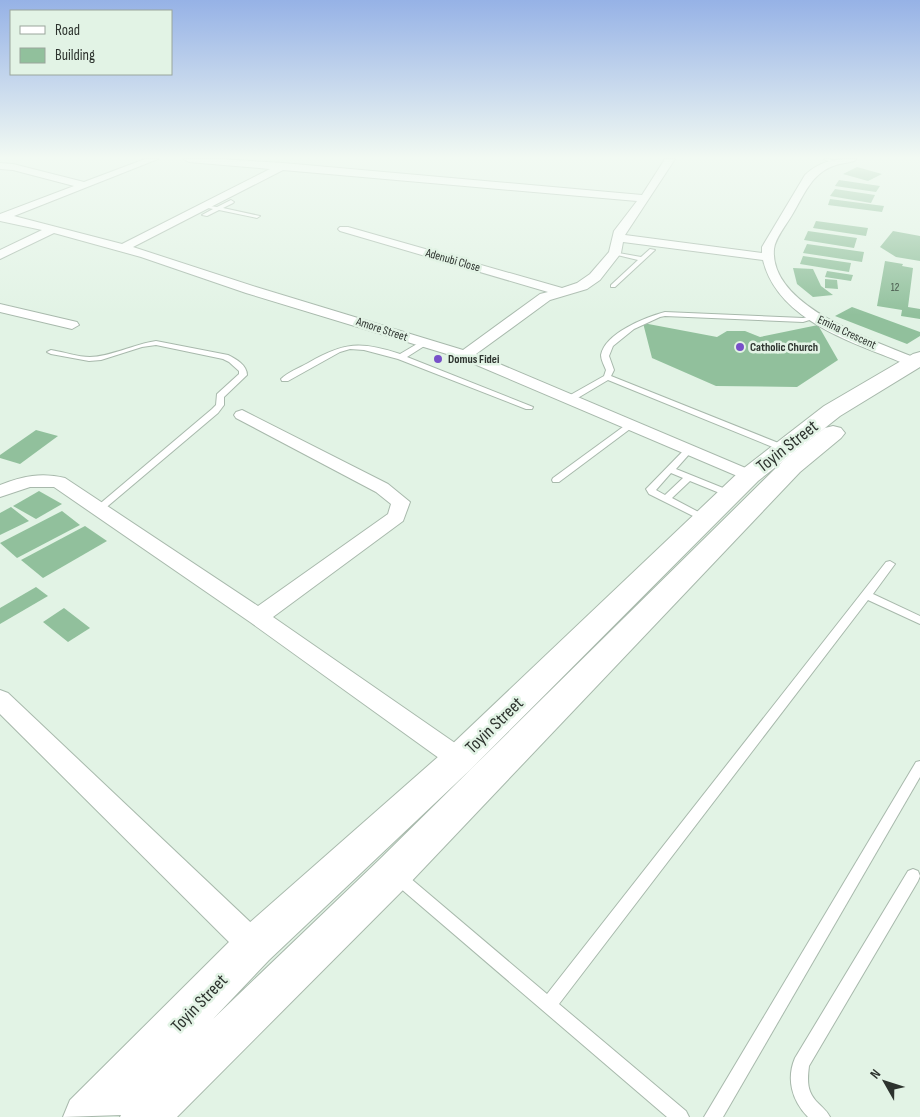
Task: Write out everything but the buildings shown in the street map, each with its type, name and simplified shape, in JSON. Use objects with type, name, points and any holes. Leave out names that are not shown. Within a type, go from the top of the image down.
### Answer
[{"type":"street","points":[[1,218],[18,211]]},
{"type":"street","points":[[122,248],[203,211]]},
{"type":"street","points":[[465,355],[539,302],[582,286],[595,277],[614,253],[620,231],[636,211]]},
{"type":"street","points":[[618,238],[768,257],[768,248],[789,211]]},
{"type":"street","name":"Amore Street","points":[[1,218],[82,236],[465,355],[688,450],[740,486]]},
{"type":"street","name":"Adenubi Close","points":[[344,229],[562,292]]},
{"type":"street","points":[[0,255],[51,230]]},
{"type":"street","name":"Emina Crescent","points":[[768,257],[772,271],[787,296],[814,317],[918,369]]},
{"type":"street","points":[[0,308],[72,325]]},
{"type":"street","name":"Toyin Street","points":[[87,1117],[254,946],[459,759],[740,486],[783,448],[832,411],[918,369]]},
{"type":"street","name":"Toyin Street","points":[[144,1117],[393,873],[791,467],[850,418],[918,369]]},
{"type":"street","points":[[242,415],[382,488],[401,502],[396,517],[258,617]]},
{"type":"street","points":[[0,492],[23,482],[44,479],[59,482],[258,617],[459,759]]},
{"type":"street","points":[[0,700],[254,946]]},
{"type":"lane","points":[[233,211],[257,216]]},
{"type":"lane","points":[[613,286],[652,250]]},
{"type":"lane","points":[[614,253],[642,259]]},
{"type":"lane","points":[[568,400],[608,377],[610,370],[605,359],[610,345],[630,329],[653,316],[665,314],[803,320],[814,317]]},
{"type":"lane","points":[[51,352],[89,358],[102,358],[156,342],[224,357],[232,360],[243,370],[240,380],[220,396],[220,405],[215,411],[99,508]]},
{"type":"lane","points":[[401,358],[425,343]]},
{"type":"lane","points":[[285,379],[344,348],[358,348],[390,353],[529,407]]},
{"type":"lane","points":[[608,377],[783,448]]},
{"type":"lane","points":[[556,480],[630,426]]},
{"type":"lane","points":[[688,450],[651,489],[652,492],[705,519]]},
{"type":"lane","points":[[669,468],[689,477],[740,486]]},
{"type":"lane","points":[[666,499],[689,477]]},
{"type":"lane","points":[[548,1004],[890,564]]},
{"type":"lane","points":[[866,594],[920,620]]},
{"type":"lane","points":[[713,1117],[920,766]]},
{"type":"lane","points":[[393,873],[680,1117]]},
{"type":"lane","points":[[820,1117],[809,1108],[798,1086],[801,1064],[913,876]]},
{"type":"place","name":"Catholic Church","points":[[740,347]]},
{"type":"place","name":"Domus Fidei","points":[[438,359]]}]
